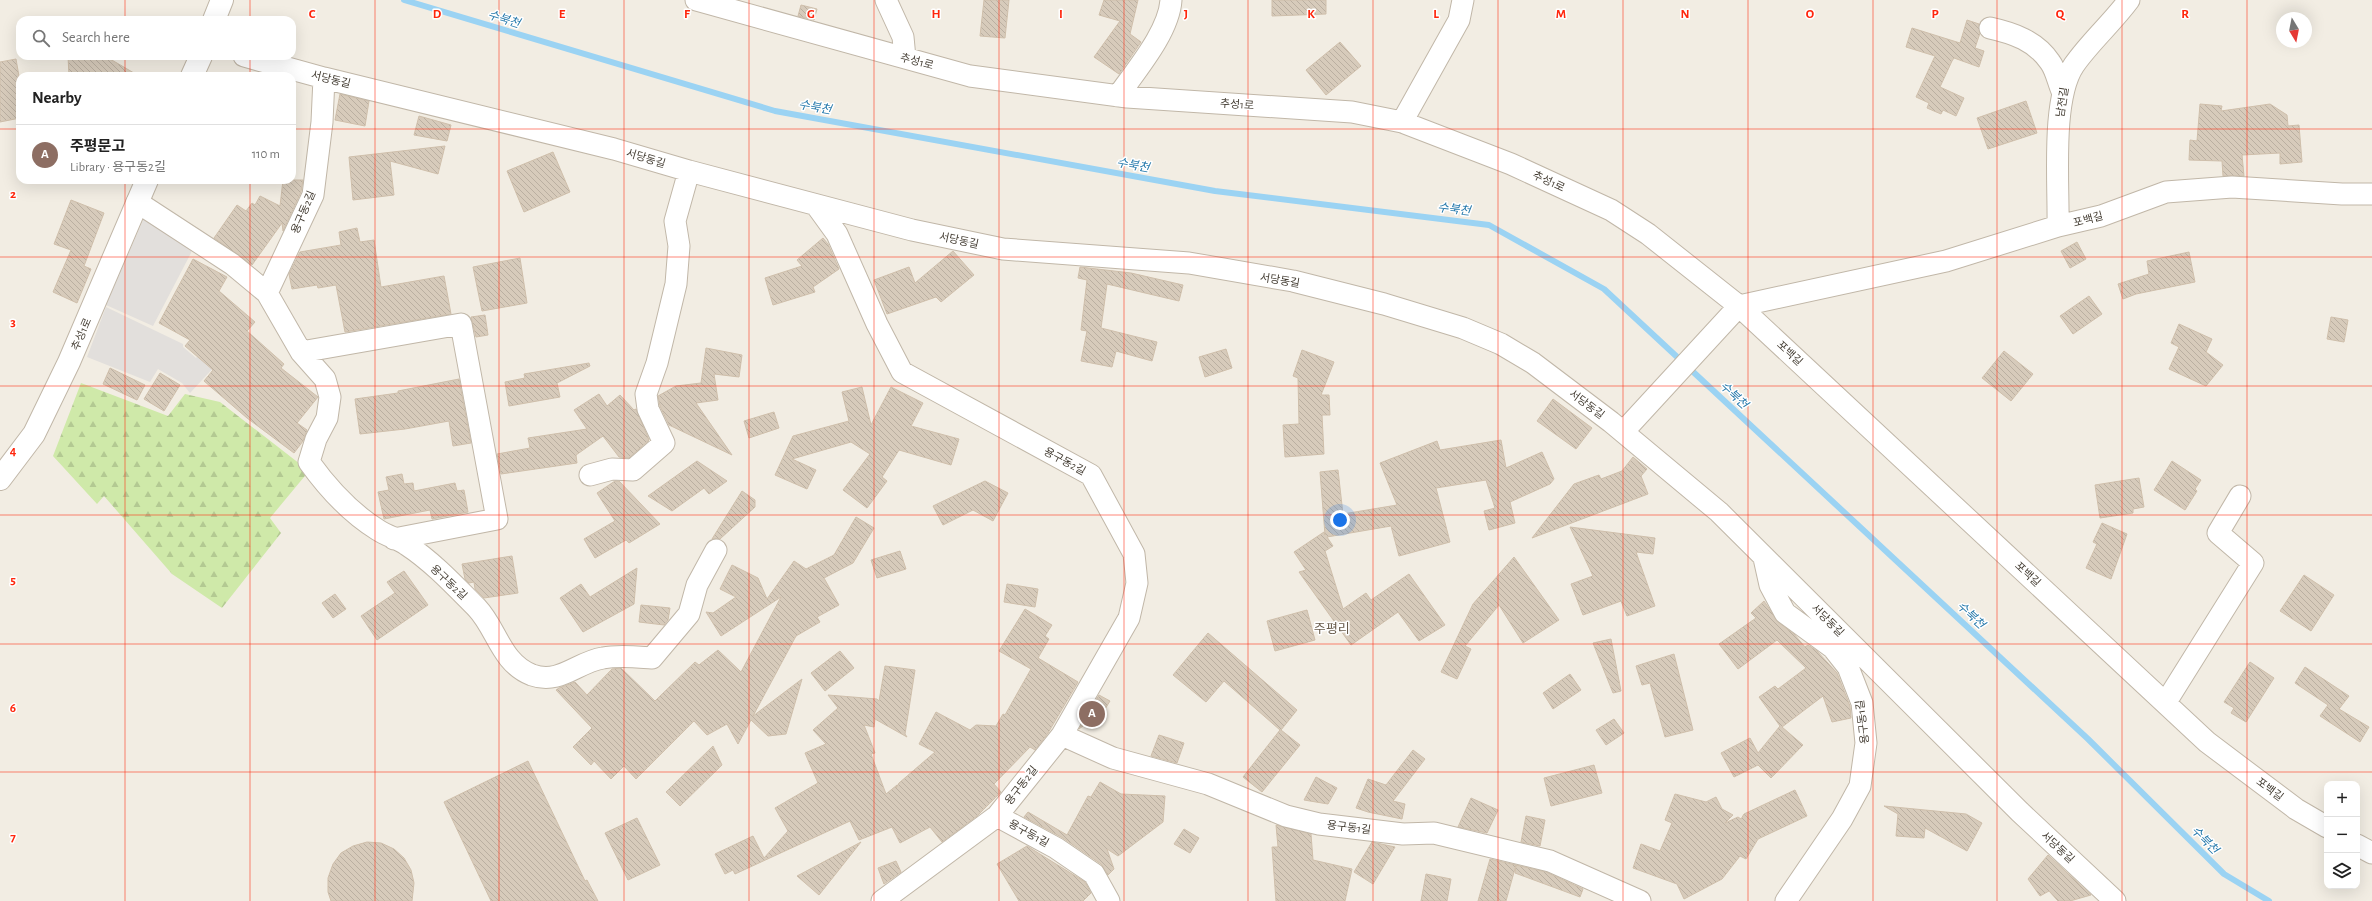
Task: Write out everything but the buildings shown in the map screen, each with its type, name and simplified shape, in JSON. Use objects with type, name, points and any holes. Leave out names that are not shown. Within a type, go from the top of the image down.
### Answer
[{"type":"street","points":[[216,16],[222,0]]},
{"type":"street","name":"추성1로","points":[[696,0],[970,76],[1118,96],[1352,112],[1402,122],[1511,164],[1611,210],[1648,234],[1734,312]]},
{"type":"street","points":[[886,0],[903,37],[904,58]]},
{"type":"street","points":[[1118,96],[1157,39],[1170,7],[1171,0]]},
{"type":"street","points":[[1402,122],[1459,20],[1463,0]]},
{"type":"street","name":"남전길","points":[[2058,226],[2059,112],[2062,92],[2074,65],[2128,0]]},
{"type":"street","points":[[1990,28],[2013,33],[2030,43],[2050,62],[2062,92]]},
{"type":"street","points":[[194,72],[199,60]]},
{"type":"street","name":"서당동길","points":[[259,60],[324,78],[614,149],[689,171],[912,230],[1003,249],[1189,263],[1293,281],[1384,304],[1463,328],[1501,344],[1533,363],[1623,432],[1719,512],[1764,558],[1773,564],[2020,812],[2115,901]]},
{"type":"street","name":"용구동2길","points":[[267,293],[313,195],[322,122],[324,78]]},
{"type":"street","points":[[590,475],[612,469],[633,470],[664,443],[648,409],[646,394],[657,363],[676,284],[679,246],[675,221],[689,171]]},
{"type":"street","name":"추성1로","points":[[0,479],[34,434],[69,362],[145,184]]},
{"type":"street","name":"포백길","points":[[1734,312],[1946,261],[2058,226],[2101,216],[2166,192],[2232,187],[2342,194],[2372,194]]},
{"type":"street","name":"용구동2길","points":[[137,202],[232,264],[267,293],[301,352],[325,378],[330,397],[327,418],[316,439],[309,462],[324,482],[354,510],[376,529],[407,544],[469,601],[484,616],[503,652],[514,663],[532,675],[554,679],[602,658],[652,658],[689,614],[697,585],[716,550]]},
{"type":"street","name":"용구동2길","points":[[816,205],[837,234],[877,324],[902,372],[1091,475],[1134,554],[1136,582],[1129,618],[1062,735],[997,816],[882,901]]},
{"type":"street","points":[[1623,432],[1734,312]]},
{"type":"street","name":"포백길","points":[[1734,312],[2166,702],[2207,742],[2296,809],[2324,825]]},
{"type":"street","points":[[301,352],[461,324],[497,519],[394,539]]},
{"type":"street","points":[[2166,702],[2253,563],[2218,533],[2240,496]]},
{"type":"street","name":"용구동1길","points":[[1764,558],[1770,585],[1785,613],[1833,648],[1848,667],[1862,703],[1866,743],[1860,786],[1838,825],[1786,901]]},
{"type":"street","name":"용구동1길","points":[[1062,735],[1113,758],[1208,784],[1286,816],[1319,824],[1403,834],[1434,833],[1550,861],[1640,901]]},
{"type":"street","name":"용구동1길","points":[[997,816],[1056,848],[1094,874],[1109,901]]},
{"type":"street","points":[[2360,847],[2372,853]]},
{"type":"green space","points":[[81,383],[168,416],[185,394],[220,402],[309,471],[270,518],[281,533],[222,608],[172,574],[104,496],[97,504],[53,456]]},
{"type":"shaded area","points":[[144,218],[193,245],[191,253],[153,326],[106,305]]},
{"type":"shaded area","points":[[106,307],[183,344],[183,347],[196,358],[212,339],[228,352],[190,393],[182,383],[158,369],[150,382],[87,357]]},
{"type":"waterway","name":"수북천","points":[[404,0],[775,111],[1215,191],[1489,225],[1604,289],[2088,739],[2224,874],[2269,901]]},
{"type":"place","name":"주평문고","points":[[1092,714]]},
{"type":"district","name":"주평리","points":[[1332,628]]}]
